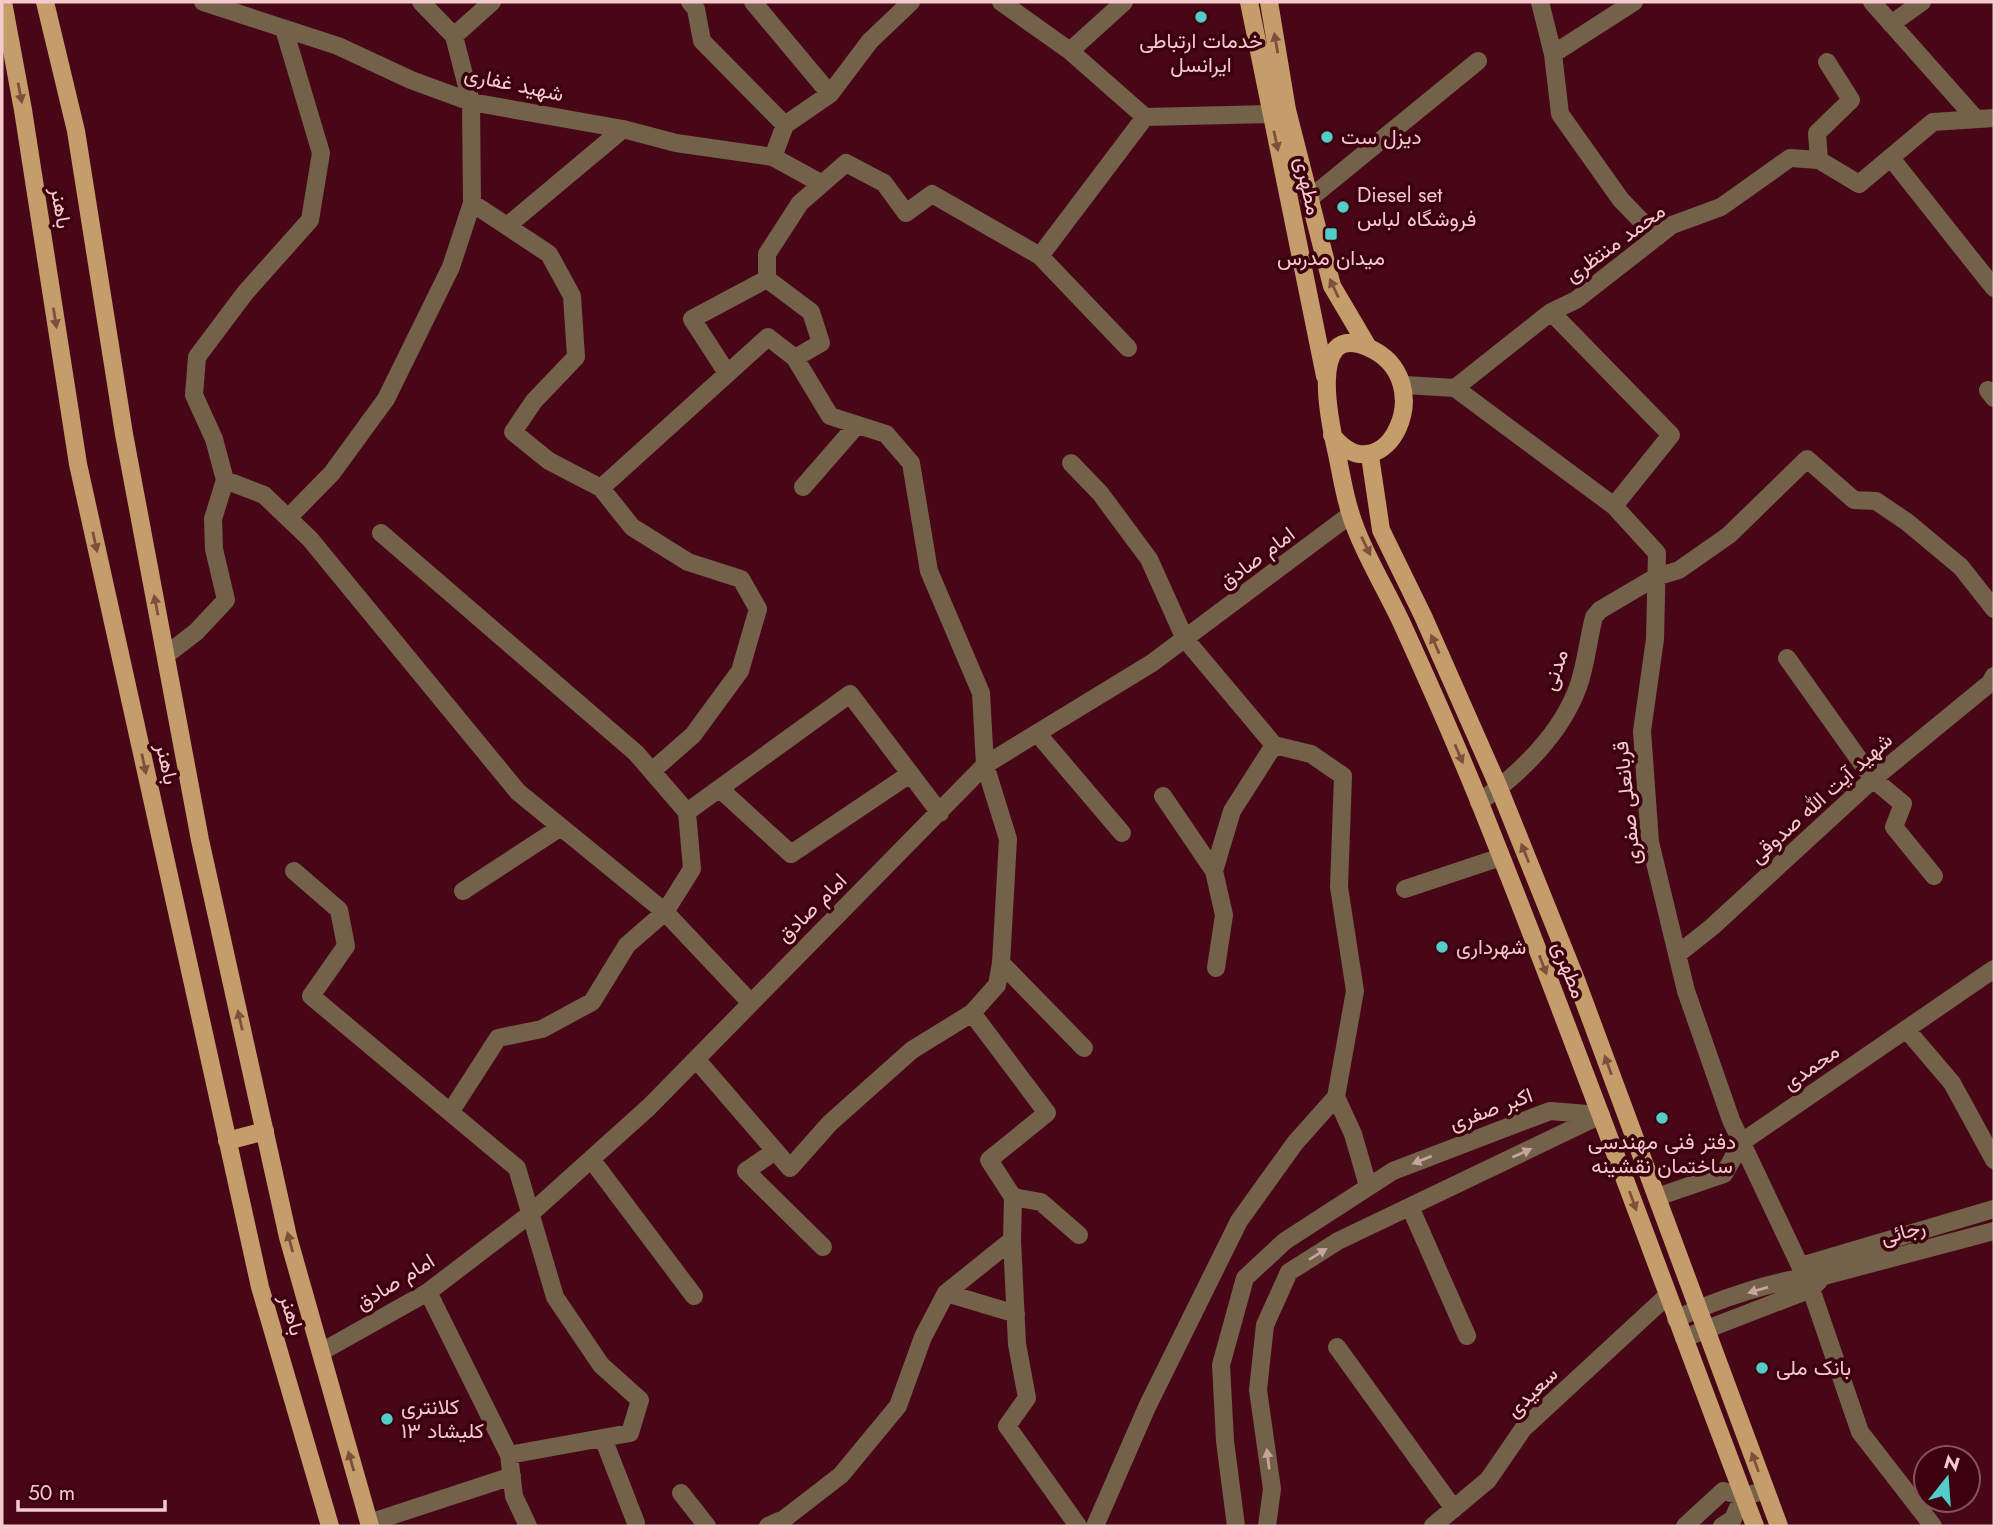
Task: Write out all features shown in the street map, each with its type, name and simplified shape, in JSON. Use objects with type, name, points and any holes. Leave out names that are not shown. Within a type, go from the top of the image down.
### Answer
[{"type":"main road","name":"باهنر","points":[[2,2],[23,110],[78,464],[260,1287],[330,1526]]},
{"type":"main road","name":"باهنر","points":[[46,2],[76,131],[124,434],[200,840],[288,1237],[369,1525]]},
{"type":"main road","name":"مطهری","points":[[1249,2],[1325,379]]},
{"type":"main road","name":"مطهری","points":[[1269,2],[1287,110],[1332,286],[1368,347]]},
{"type":"main road","points":[[1353,343],[1368,347],[1398,370],[1405,385],[1398,425],[1388,444],[1370,456],[1356,455],[1343,449],[1332,435],[1325,379],[1330,359],[1339,346],[1353,343]]},
{"type":"main road","name":"مطهری","points":[[1332,435],[1350,515],[1420,664],[1479,802],[1601,1115],[1755,1526]]},
{"type":"main road","name":"مطهری","points":[[1370,456],[1381,530],[1423,616],[1499,788],[1700,1307],[1779,1526]]},
{"type":"main road","points":[[1350,515],[1357,502],[1371,502],[1377,507]]},
{"type":"main road","points":[[1601,1115],[1623,1107]]},
{"type":"main road","points":[[227,1141],[265,1131]]},
{"type":"street","name":"شهید غفاری","points":[[203,2],[338,46],[411,80],[471,102],[623,129],[676,143],[773,157],[822,184]]},
{"type":"street","points":[[288,518],[332,473],[386,399],[451,267],[472,203],[471,102],[454,36],[421,2]]},
{"type":"street","points":[[454,36],[492,2]]},
{"type":"street","points":[[753,2],[830,94]]},
{"type":"street","points":[[773,157],[785,125],[830,94],[870,41],[911,2]]},
{"type":"street","points":[[1001,2],[1070,51],[1145,117],[1270,114]]},
{"type":"street","points":[[1070,51],[1124,2]]},
{"type":"street","points":[[1541,2],[1553,54],[1560,114],[1621,200],[1657,237]]},
{"type":"street","points":[[1553,54],[1634,2]]},
{"type":"street","points":[[1872,2],[1976,119]]},
{"type":"street","points":[[1891,24],[1922,2]]},
{"type":"street","points":[[696,4],[702,41],[785,125]]},
{"type":"street","points":[[166,655],[196,632],[226,600],[214,549],[213,519],[225,480],[214,439],[194,395],[197,357],[245,293],[310,220],[321,153],[284,29]]},
{"type":"street","points":[[1309,199],[1478,61]]},
{"type":"street","points":[[1827,62],[1851,100],[1817,134],[1819,160],[1859,184],[1933,122],[1994,118]]},
{"type":"street","points":[[1040,256],[1145,117]]},
{"type":"street","points":[[507,226],[623,129]]},
{"type":"street","name":"محمد منتظری","points":[[1455,388],[1551,312],[1576,300],[1672,225],[1721,207],[1790,158],[1819,160]]},
{"type":"street","points":[[1891,158],[1994,288]]},
{"type":"street","points":[[767,279],[767,254],[800,203],[846,163],[884,183],[906,213],[932,194],[1040,256],[1128,348]]},
{"type":"street","points":[[472,203],[550,254],[572,296],[576,357],[534,401],[513,432],[550,461],[601,488],[632,527],[688,562],[741,579],[758,609],[740,671],[693,735],[652,771]]},
{"type":"street","points":[[767,279],[811,312],[821,343],[794,358]]},
{"type":"street","points":[[727,373],[692,319],[767,279]]},
{"type":"street","points":[[1551,312],[1671,435],[1614,506]]},
{"type":"street","points":[[601,488],[768,337],[794,358],[830,416],[886,434],[911,463],[929,571],[981,693],[985,765],[1008,839],[1001,963],[996,985],[972,1013],[912,1050],[830,1124],[790,1168],[696,1059]]},
{"type":"street","points":[[1405,385],[1455,388]]},
{"type":"street","name":"قربانعلی صفری","points":[[1455,388],[1614,506],[1657,554],[1655,639],[1642,731],[1650,842],[1686,991],[1731,1120],[1806,1277],[1860,1432],[1933,1526]]},
{"type":"street","points":[[803,487],[857,425]]},
{"type":"street","name":"مدنی","points":[[1479,802],[1531,759],[1578,688],[1594,617],[1600,610],[1656,577],[1679,570],[1729,535],[1807,459],[1854,500],[1877,500],[1908,522],[1961,567],[1994,609]]},
{"type":"street","points":[[1071,463],[1100,493],[1149,559],[1185,639],[1274,745],[1311,754],[1343,776],[1339,887],[1355,990],[1336,1097],[1294,1143],[1239,1221],[1147,1407],[1096,1526]]},
{"type":"street","points":[[225,480],[264,495],[310,539],[517,792],[665,912],[751,1003]]},
{"type":"street","name":"امام صادق","points":[[321,1352],[428,1292],[529,1215],[696,1059],[985,765],[1152,663],[1350,515]]},
{"type":"street","points":[[381,533],[626,744],[687,812],[692,869],[665,912],[627,945],[592,1002],[542,1029],[498,1038],[451,1111]]},
{"type":"street","points":[[1787,658],[1873,779],[1903,804],[1894,827],[1934,876]]},
{"type":"street","name":"شهید آیت الله صدوقی","points":[[1678,954],[1712,927],[1873,779],[1993,683]]},
{"type":"street","points":[[687,812],[850,694],[940,813]]},
{"type":"street","points":[[1037,733],[1122,833]]},
{"type":"street","points":[[1214,871],[1232,811],[1274,745]]},
{"type":"street","points":[[720,789],[791,854],[911,774]]},
{"type":"street","points":[[1163,796],[1214,871],[1224,915],[1216,968]]},
{"type":"street","points":[[463,891],[561,827]]},
{"type":"street","points":[[1405,889],[1501,858]]},
{"type":"street","points":[[293,871],[339,910],[346,946],[311,996],[517,1168],[555,1297],[601,1365],[640,1400],[630,1433],[509,1455]]},
{"type":"street","points":[[1001,963],[1084,1048]]},
{"type":"street","name":"محمدی","points":[[1657,1197],[1724,1174],[1742,1142],[1994,969]]},
{"type":"street","points":[[972,1013],[1047,1113],[989,1160],[1013,1197],[1012,1240],[1016,1314],[1027,1398],[1007,1426],[1078,1526]]},
{"type":"street","points":[[1906,1029],[1952,1083],[1994,1160]]},
{"type":"street","points":[[1336,1097],[1353,1134],[1368,1186]]},
{"type":"street","name":"اکبر صفری","points":[[1236,1526],[1225,1441],[1221,1365],[1245,1278],[1285,1241],[1393,1171],[1550,1111],[1601,1115]]},
{"type":"street","points":[[1267,1526],[1272,1489],[1258,1390],[1265,1325],[1289,1272],[1338,1241],[1411,1209],[1601,1115]]},
{"type":"street","points":[[775,1151],[746,1171],[823,1247]]},
{"type":"street","points":[[591,1159],[694,1296]]},
{"type":"street","points":[[1013,1197],[1041,1202],[1079,1235]]},
{"type":"street","points":[[1411,1209],[1467,1336]]},
{"type":"street","points":[[1676,1318],[1700,1307],[1806,1277],[1994,1209]]},
{"type":"street","name":"رجائی","points":[[1806,1277],[1824,1276],[1994,1231]]},
{"type":"street","points":[[768,1526],[784,1519],[841,1475],[898,1406],[923,1337],[946,1293],[1012,1240]]},
{"type":"street","points":[[1684,1338],[1707,1329],[1806,1277]]},
{"type":"street","points":[[428,1292],[509,1455],[514,1496],[528,1526]]},
{"type":"street","points":[[946,1293],[1016,1314]]},
{"type":"street","name":"سعیدی","points":[[1433,1526],[1488,1480],[1523,1429],[1668,1295]]},
{"type":"street","points":[[1337,1348],[1454,1509]]},
{"type":"street","points":[[603,1438],[636,1523]]},
{"type":"street","points":[[369,1525],[512,1476]]},
{"type":"street","points":[[1685,1526],[1723,1491],[1744,1496],[1765,1491]]},
{"type":"street","points":[[681,1493],[707,1526]]},
{"type":"street","points":[[1722,1526],[1733,1519],[1744,1496]]},
{"type":"place","name":"خدمات ارتباطی ایرانسل","points":[[1201,17]]},
{"type":"place","name":"دیزل ست","points":[[1327,137]]},
{"type":"place","name":"Diesel set فروشگاه لباس","points":[[1343,207]]},
{"type":"place","name":"میدان مدرس","points":[[1331,234]]},
{"type":"place","name":"شهرداری","points":[[1442,947]]},
{"type":"place","name":"دفتر فنی مهندسی ساختمان نقشینه","points":[[1662,1118]]},
{"type":"place","name":"بانک ملی","points":[[1762,1368]]},
{"type":"place","name":"کلانتری ۱۳ کلیشاد","points":[[387,1419]]}]
